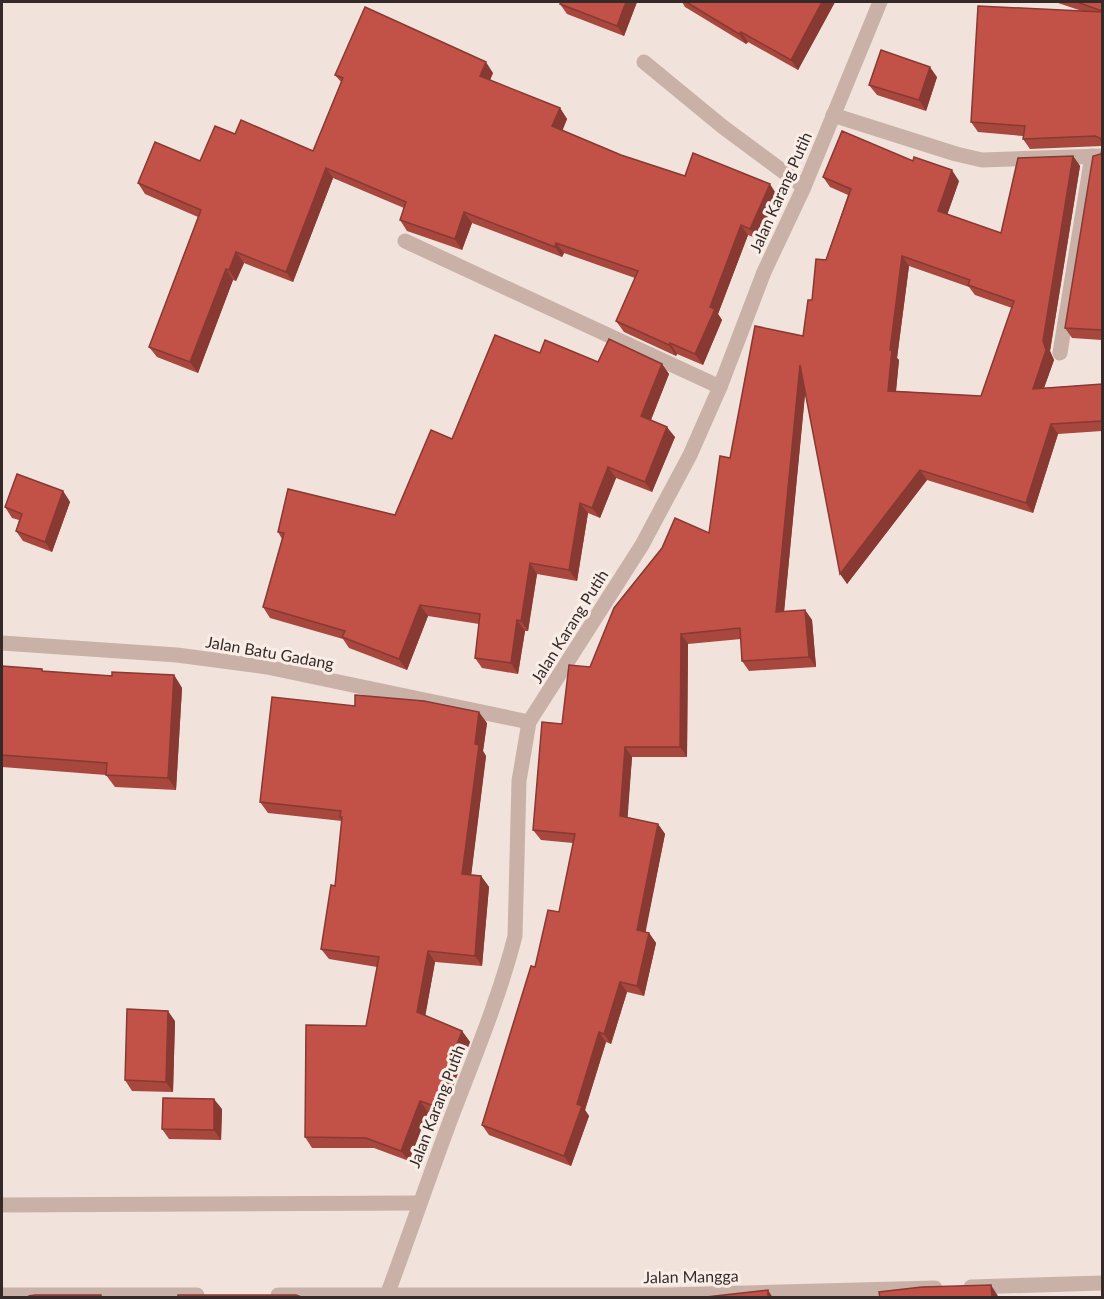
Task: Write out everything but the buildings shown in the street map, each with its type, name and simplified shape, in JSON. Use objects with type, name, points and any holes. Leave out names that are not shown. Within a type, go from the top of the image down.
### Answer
[{"type":"street","name":"Jalan Karang Putih","points":[[387,1296],[419,1203],[496,999],[515,936],[519,781],[529,723],[642,545],[690,455],[720,387],[764,272],[804,187],[880,2]]},
{"type":"street","points":[[644,62],[723,127],[804,187]]},
{"type":"street","points":[[834,115],[982,160],[1097,156],[1060,353]]},
{"type":"street","points":[[405,241],[720,387]]},
{"type":"street","name":"Jalan Batu Gadang","points":[[2,643],[177,654],[267,667],[529,723]]},
{"type":"street","points":[[2,1205],[419,1203]]},
{"type":"street","name":"Jalan Mangga","points":[[259,1295],[669,1295],[1102,1283]]},
{"type":"street","points":[[2,1294],[212,1295]]}]
